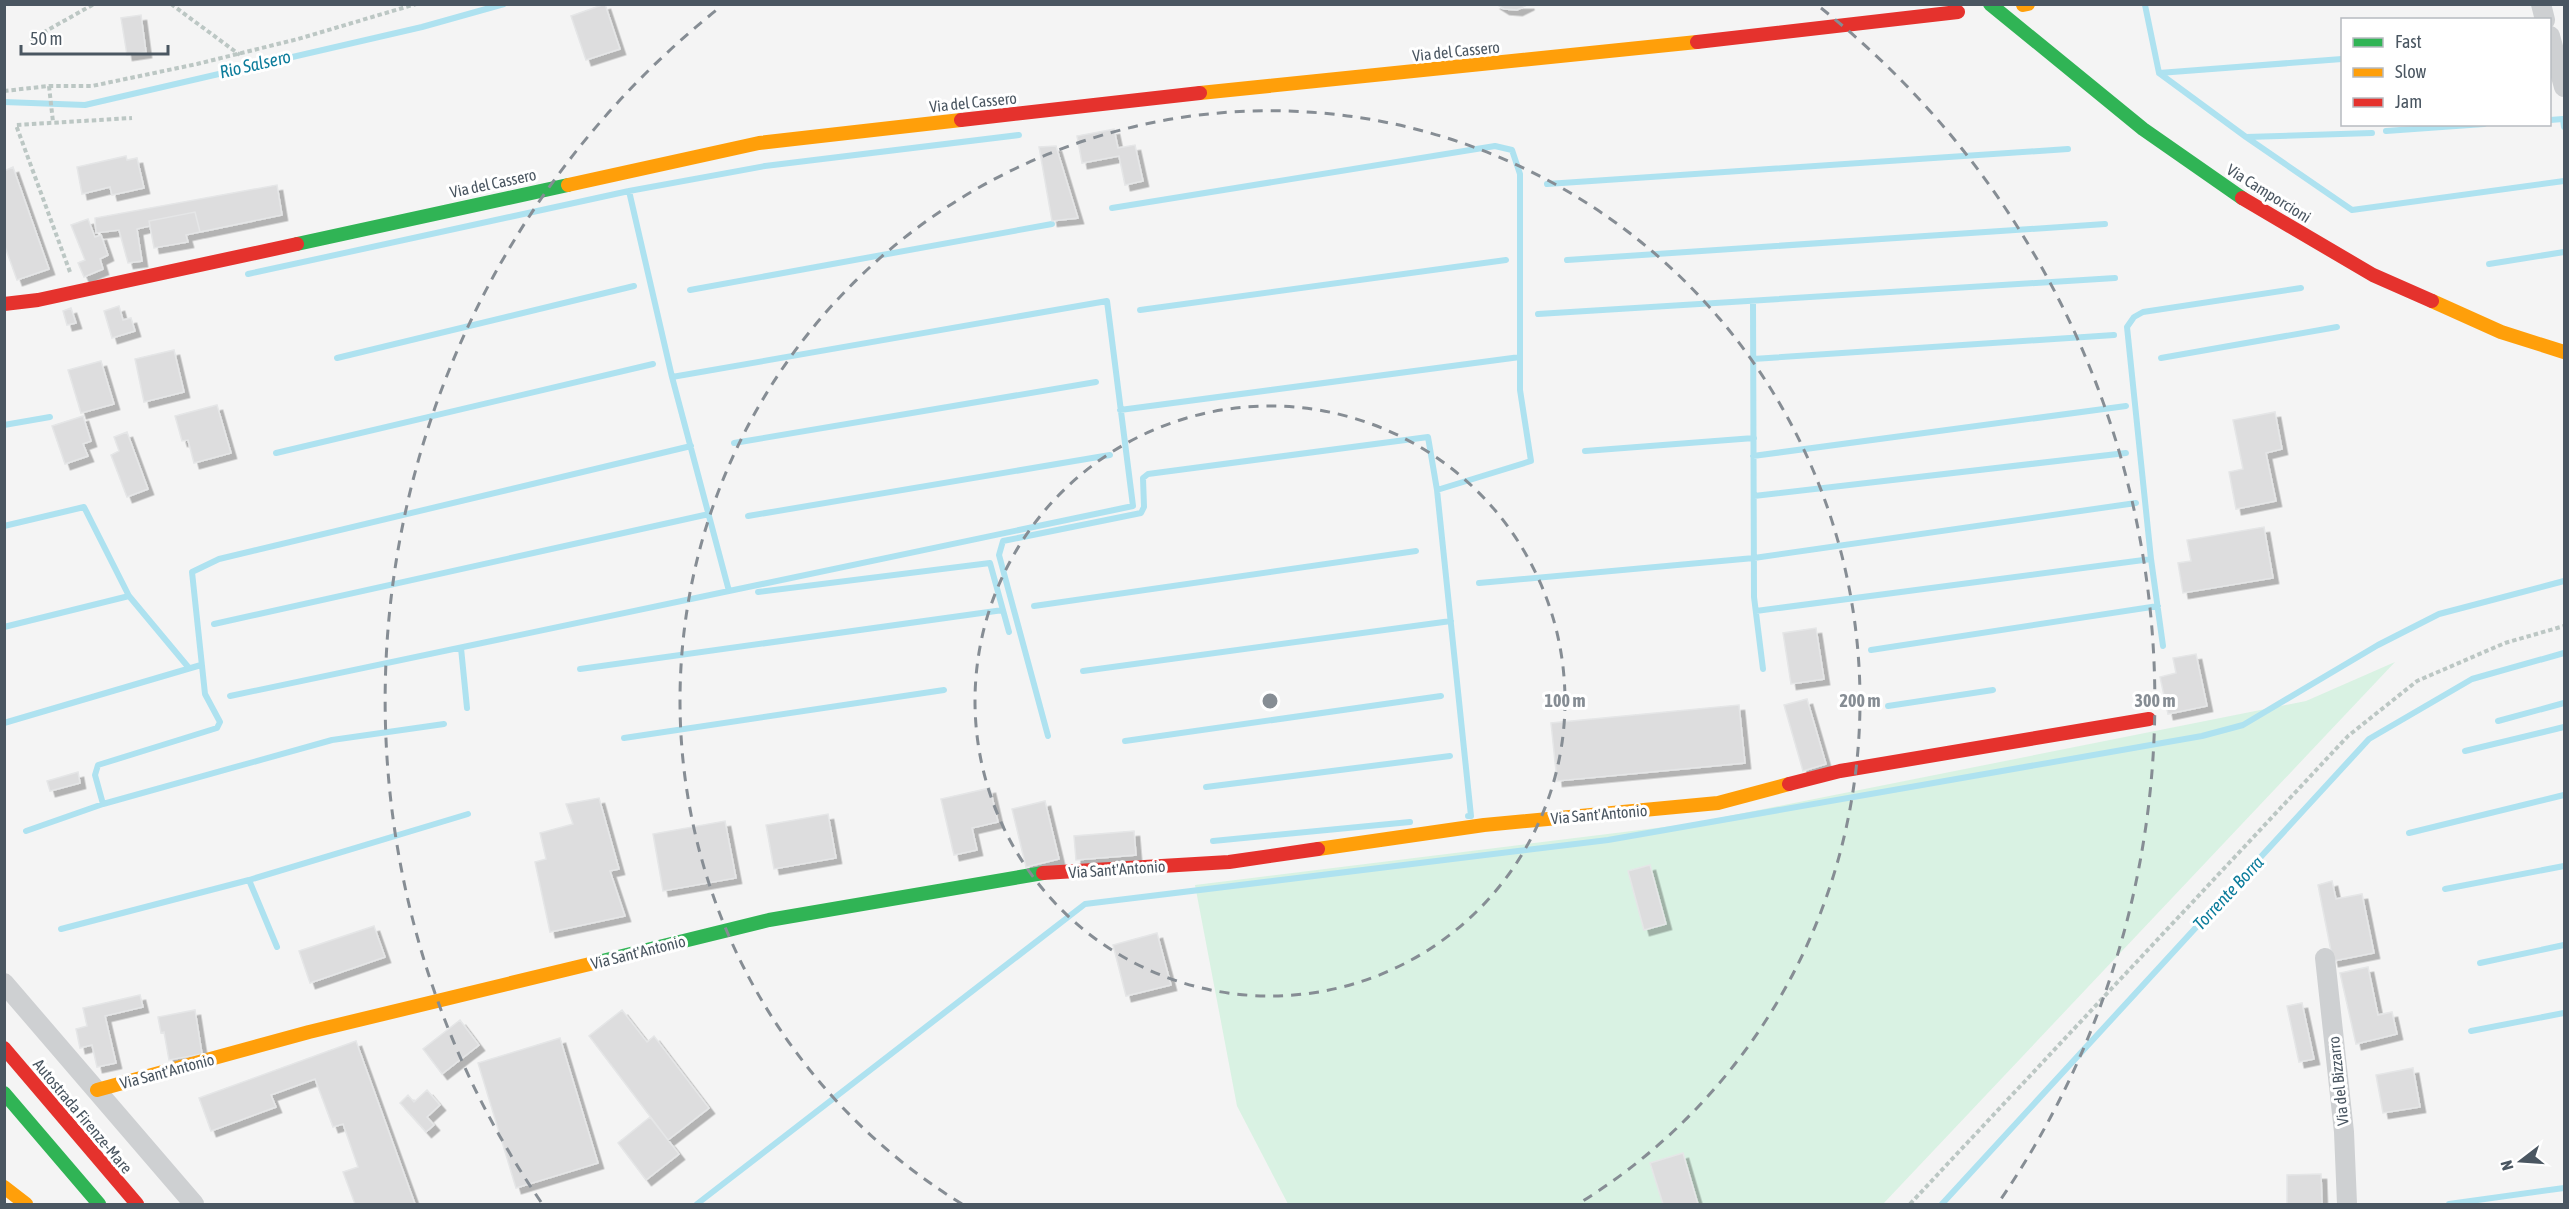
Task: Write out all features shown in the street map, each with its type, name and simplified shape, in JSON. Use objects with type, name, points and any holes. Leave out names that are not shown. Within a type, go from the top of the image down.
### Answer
[{"type":"main road","name":"Via Camporcioni","points":[[1990,4],[2143,129],[2240,197],[2373,275],[2502,332],[2565,352]]},
{"type":"main road","points":[[2023,5],[2028,4]]},
{"type":"main road","name":"Via del Cassero","points":[[4,304],[38,300],[759,143],[1219,91],[1612,52],[1958,12]]},
{"type":"main road","name":"Via Sant'Antonio","points":[[97,1090],[309,1032],[769,920],[1044,873],[1229,862],[1484,825],[1718,803],[1839,771],[2150,719]]},
{"type":"main road","name":"Autostrada Firenze-Mare","points":[[4,1048],[137,1204]]},
{"type":"main road","points":[[4,1093],[99,1204]]},
{"type":"main road","points":[[4,1187],[26,1204]]},
{"type":"street","points":[[2551,39],[2565,87]]},
{"type":"street","name":"Via del Bizzarro","points":[[2325,958],[2344,1132],[2347,1204]]},
{"type":"street","name":"Via Sant'Antonio","points":[[4,983],[194,1204]]},
{"type":"path","points":[[30,40],[94,4]]},
{"type":"path","points":[[171,4],[240,55]]},
{"type":"path","points":[[4,91],[49,86],[92,86],[240,55],[416,4]]},
{"type":"path","points":[[49,86],[53,123]]},
{"type":"path","points":[[77,290],[16,125],[132,118]]},
{"type":"path","points":[[1910,1204],[2348,736],[2417,681],[2505,643],[2565,626]]},
{"type":"green space","points":[[2395,662],[1883,1204],[1288,1204],[1237,1106],[1195,885],[1689,824],[2306,701]]},
{"type":"building","points":[[605,4],[620,49],[586,60],[571,16]]},
{"type":"building","points":[[1496,4],[1529,4],[1517,10],[1504,9]]},
{"type":"building","points":[[141,15],[146,52],[127,55],[121,18]]},
{"type":"building","points":[[1114,129],[1118,148],[1135,145],[1143,181],[1125,185],[1119,156],[1082,163],[1077,136]]},
{"type":"building","points":[[1056,146],[1078,218],[1052,221],[1039,147]]},
{"type":"building","points":[[126,156],[127,160],[137,158],[144,188],[112,195],[110,187],[82,194],[77,167]]},
{"type":"building","points":[[13,167],[49,269],[17,280],[4,244],[4,171]]},
{"type":"building","points":[[277,185],[282,215],[200,232],[195,212],[149,221],[150,226],[137,229],[142,261],[128,263],[119,230],[96,233],[95,218]]},
{"type":"building","points":[[195,212],[200,232],[186,235],[188,242],[154,248],[149,221]]},
{"type":"building","points":[[88,219],[95,237],[101,235],[108,255],[100,259],[103,269],[84,277],[78,263],[85,260],[71,225]]},
{"type":"building","points":[[119,306],[123,320],[131,318],[135,331],[112,338],[104,311]]},
{"type":"building","points":[[71,308],[76,323],[67,325],[63,311]]},
{"type":"building","points":[[174,350],[184,392],[144,402],[135,359]]},
{"type":"building","points":[[101,361],[114,404],[81,413],[68,370]]},
{"type":"building","points":[[217,405],[231,453],[194,463],[188,440],[182,441],[175,416]]},
{"type":"building","points":[[2275,412],[2282,449],[2266,453],[2276,501],[2236,509],[2229,472],[2243,469],[2233,420]]},
{"type":"building","points":[[83,416],[91,441],[83,444],[88,456],[65,464],[52,426]]},
{"type":"building","points":[[127,432],[148,489],[127,497],[111,455],[119,451],[114,437]]},
{"type":"building","points":[[2264,527],[2273,578],[2183,593],[2178,563],[2191,561],[2187,540]]},
{"type":"building","points":[[1816,628],[1824,679],[1791,684],[1783,633]]},
{"type":"building","points":[[2196,654],[2207,706],[2168,714],[2160,677],[2176,673],[2173,658]]},
{"type":"building","points":[[1807,699],[1826,764],[1803,771],[1784,705]]},
{"type":"building","points":[[1739,705],[1745,763],[1557,781],[1551,723]]},
{"type":"building","points":[[78,772],[80,783],[50,791],[47,781]]},
{"type":"building","points":[[990,788],[998,822],[972,828],[977,850],[954,855],[941,799]]},
{"type":"building","points":[[599,798],[619,869],[610,871],[625,916],[550,932],[535,862],[546,859],[540,833],[573,824],[566,804]]},
{"type":"building","points":[[1045,801],[1059,859],[1026,867],[1012,809]]},
{"type":"building","points":[[828,814],[836,858],[774,869],[766,825]]},
{"type":"building","points":[[725,821],[736,878],[663,891],[653,834]]},
{"type":"building","points":[[1134,831],[1136,855],[1076,860],[1074,836]]},
{"type":"building","points":[[1650,865],[1666,924],[1644,930],[1628,871]]},
{"type":"building","points":[[2332,881],[2336,899],[2362,894],[2374,953],[2333,961],[2318,885]]},
{"type":"building","points":[[374,926],[385,957],[310,983],[299,951]]},
{"type":"building","points":[[1157,933],[1171,985],[1126,996],[1113,945]]},
{"type":"building","points":[[2368,967],[2378,1015],[2392,1012],[2397,1034],[2356,1044],[2340,973]]},
{"type":"building","points":[[140,995],[143,1007],[105,1016],[116,1063],[97,1067],[92,1045],[80,1048],[76,1029],[87,1026],[83,1008]]},
{"type":"building","points":[[2302,1003],[2314,1059],[2299,1062],[2287,1006]]},
{"type":"building","points":[[195,1010],[202,1054],[169,1060],[164,1032],[161,1033],[158,1017]]},
{"type":"building","points":[[622,1010],[647,1042],[654,1036],[709,1108],[668,1140],[589,1036]]},
{"type":"building","points":[[460,1020],[479,1045],[442,1074],[423,1049]]},
{"type":"building","points":[[560,1038],[598,1163],[516,1188],[478,1063]]},
{"type":"building","points":[[356,1041],[415,1204],[355,1204],[343,1172],[358,1167],[343,1124],[333,1127],[315,1079],[271,1095],[276,1107],[211,1131],[199,1098]]},
{"type":"building","points":[[2413,1068],[2420,1107],[2383,1113],[2376,1075]]},
{"type":"building","points":[[427,1090],[440,1105],[427,1117],[434,1125],[426,1132],[400,1103],[408,1095],[414,1102]]},
{"type":"building","points":[[650,1117],[679,1154],[646,1180],[618,1143]]},
{"type":"building","points":[[1683,1153],[1698,1204],[1663,1204],[1650,1163]]},
{"type":"building","points":[[2321,1174],[2322,1204],[2287,1204],[2287,1175]]},
{"type":"waterway","name":"Rio Salsero","points":[[4,102],[85,105],[422,27],[504,4]]},
{"type":"waterway","points":[[2145,5],[2159,73],[2246,137],[2352,210],[2564,181]]},
{"type":"waterway","points":[[2159,73],[2341,59]]},
{"type":"waterway","points":[[2551,120],[2563,119],[2564,127]]},
{"type":"waterway","points":[[2386,131],[2456,126]]},
{"type":"waterway","points":[[2246,137],[2372,133]]},
{"type":"waterway","points":[[248,274],[629,191],[765,166],[1019,135]]},
{"type":"waterway","points":[[1112,208],[1495,146],[1512,150],[1520,174],[1520,390],[1531,461],[1437,490],[1471,816],[1468,816]]},
{"type":"waterway","points":[[1547,184],[2068,149]]},
{"type":"waterway","points":[[629,191],[672,377],[729,591]]},
{"type":"waterway","points":[[690,290],[1052,224]]},
{"type":"waterway","points":[[1567,260],[2105,224]]},
{"type":"waterway","points":[[2489,264],[2564,252]]},
{"type":"waterway","points":[[1140,310],[1506,260]]},
{"type":"waterway","points":[[1538,314],[2115,278]]},
{"type":"waterway","points":[[337,358],[634,286]]},
{"type":"waterway","points":[[2163,646],[2151,559],[2127,327],[2134,317],[2143,312],[2301,288]]},
{"type":"waterway","points":[[230,696],[1133,506],[1107,301],[672,377]]},
{"type":"waterway","points":[[1753,301],[1754,597],[1763,669]]},
{"type":"waterway","points":[[2161,358],[2337,327]]},
{"type":"waterway","points":[[1753,359],[2114,335]]},
{"type":"waterway","points":[[1120,410],[1520,357]]},
{"type":"waterway","points":[[276,453],[653,364]]},
{"type":"waterway","points":[[734,443],[1096,382]]},
{"type":"waterway","points":[[1753,456],[2126,406]]},
{"type":"waterway","points":[[4,425],[50,417]]},
{"type":"waterway","points":[[1048,736],[999,555],[1003,541],[1141,513],[1144,507],[1143,478],[1148,474],[1428,437],[1437,490]]},
{"type":"waterway","points":[[1585,451],[1754,438]]},
{"type":"waterway","points":[[103,804],[95,775],[98,765],[217,728],[220,722],[205,694],[192,572],[219,559],[691,446]]},
{"type":"waterway","points":[[1754,496],[2126,453]]},
{"type":"waterway","points":[[748,516],[1110,455]]},
{"type":"waterway","points":[[1479,583],[1754,558],[2136,503]]},
{"type":"waterway","points":[[4,526],[84,507],[129,596],[189,668]]},
{"type":"waterway","points":[[214,624],[709,514]]},
{"type":"waterway","points":[[1034,606],[1416,551]]},
{"type":"waterway","points":[[1756,611],[2151,559]]},
{"type":"waterway","points":[[758,592],[990,563],[1009,632]]},
{"type":"waterway","points":[[697,1204],[1085,904],[1608,840],[2202,736],[2243,725],[2378,645],[2439,614],[2564,581]]},
{"type":"waterway","points":[[4,627],[129,596]]},
{"type":"waterway","points":[[1871,650],[2158,606]]},
{"type":"waterway","points":[[580,669],[1003,610]]},
{"type":"waterway","points":[[1083,671],[1451,621]]},
{"type":"waterway","points":[[461,648],[467,708]]},
{"type":"waterway","name":"Torrente Borra","points":[[1942,1204],[2369,739],[2472,679],[2564,653]]},
{"type":"waterway","points":[[4,723],[201,665]]},
{"type":"waterway","points":[[624,738],[944,690]]},
{"type":"waterway","points":[[1888,706],[1993,690]]},
{"type":"waterway","points":[[1125,741],[1441,696]]},
{"type":"waterway","points":[[2498,721],[2564,703]]},
{"type":"waterway","points":[[26,831],[103,804],[332,740],[444,724]]},
{"type":"waterway","points":[[2465,751],[2564,727]]},
{"type":"waterway","points":[[1206,787],[1450,756]]},
{"type":"waterway","points":[[2409,833],[2564,795]]},
{"type":"waterway","points":[[61,929],[249,880],[468,814]]},
{"type":"waterway","points":[[1213,841],[1410,822]]},
{"type":"waterway","points":[[2445,889],[2564,866]]},
{"type":"waterway","points":[[249,880],[277,947]]},
{"type":"waterway","points":[[2480,963],[2564,945]]},
{"type":"waterway","points":[[2471,1031],[2564,1013]]},
{"type":"waterway","points":[[2449,1204],[2564,1188]]},
{"type":"traffic: fast","points":[[1990,4],[2143,129],[2242,198]]},
{"type":"traffic: fast","points":[[297,244],[568,185]]},
{"type":"traffic: fast","points":[[594,963],[769,920],[1043,873]]},
{"type":"traffic: fast","points":[[4,1093],[99,1204]]},
{"type":"traffic: slow","points":[[2023,5],[2028,4]]},
{"type":"traffic: slow","points":[[1200,93],[1697,42]]},
{"type":"traffic: slow","points":[[568,185],[759,143],[961,120]]},
{"type":"traffic: slow","points":[[2432,301],[2501,332],[2564,352]]},
{"type":"traffic: slow","points":[[1318,849],[1484,825],[1718,803],[1789,784]]},
{"type":"traffic: slow","points":[[97,1090],[309,1032],[594,963]]},
{"type":"traffic: slow","points":[[4,1187],[26,1204]]},
{"type":"traffic: jam","points":[[1697,42],[1958,12]]},
{"type":"traffic: jam","points":[[961,120],[1200,93]]},
{"type":"traffic: jam","points":[[2242,198],[2373,275],[2432,301]]},
{"type":"traffic: jam","points":[[4,304],[38,300],[297,244]]},
{"type":"traffic: jam","points":[[1789,784],[1840,771],[2149,719]]},
{"type":"traffic: jam","points":[[1043,873],[1229,862],[1318,849]]},
{"type":"traffic: jam","points":[[4,1048],[137,1204]]}]
